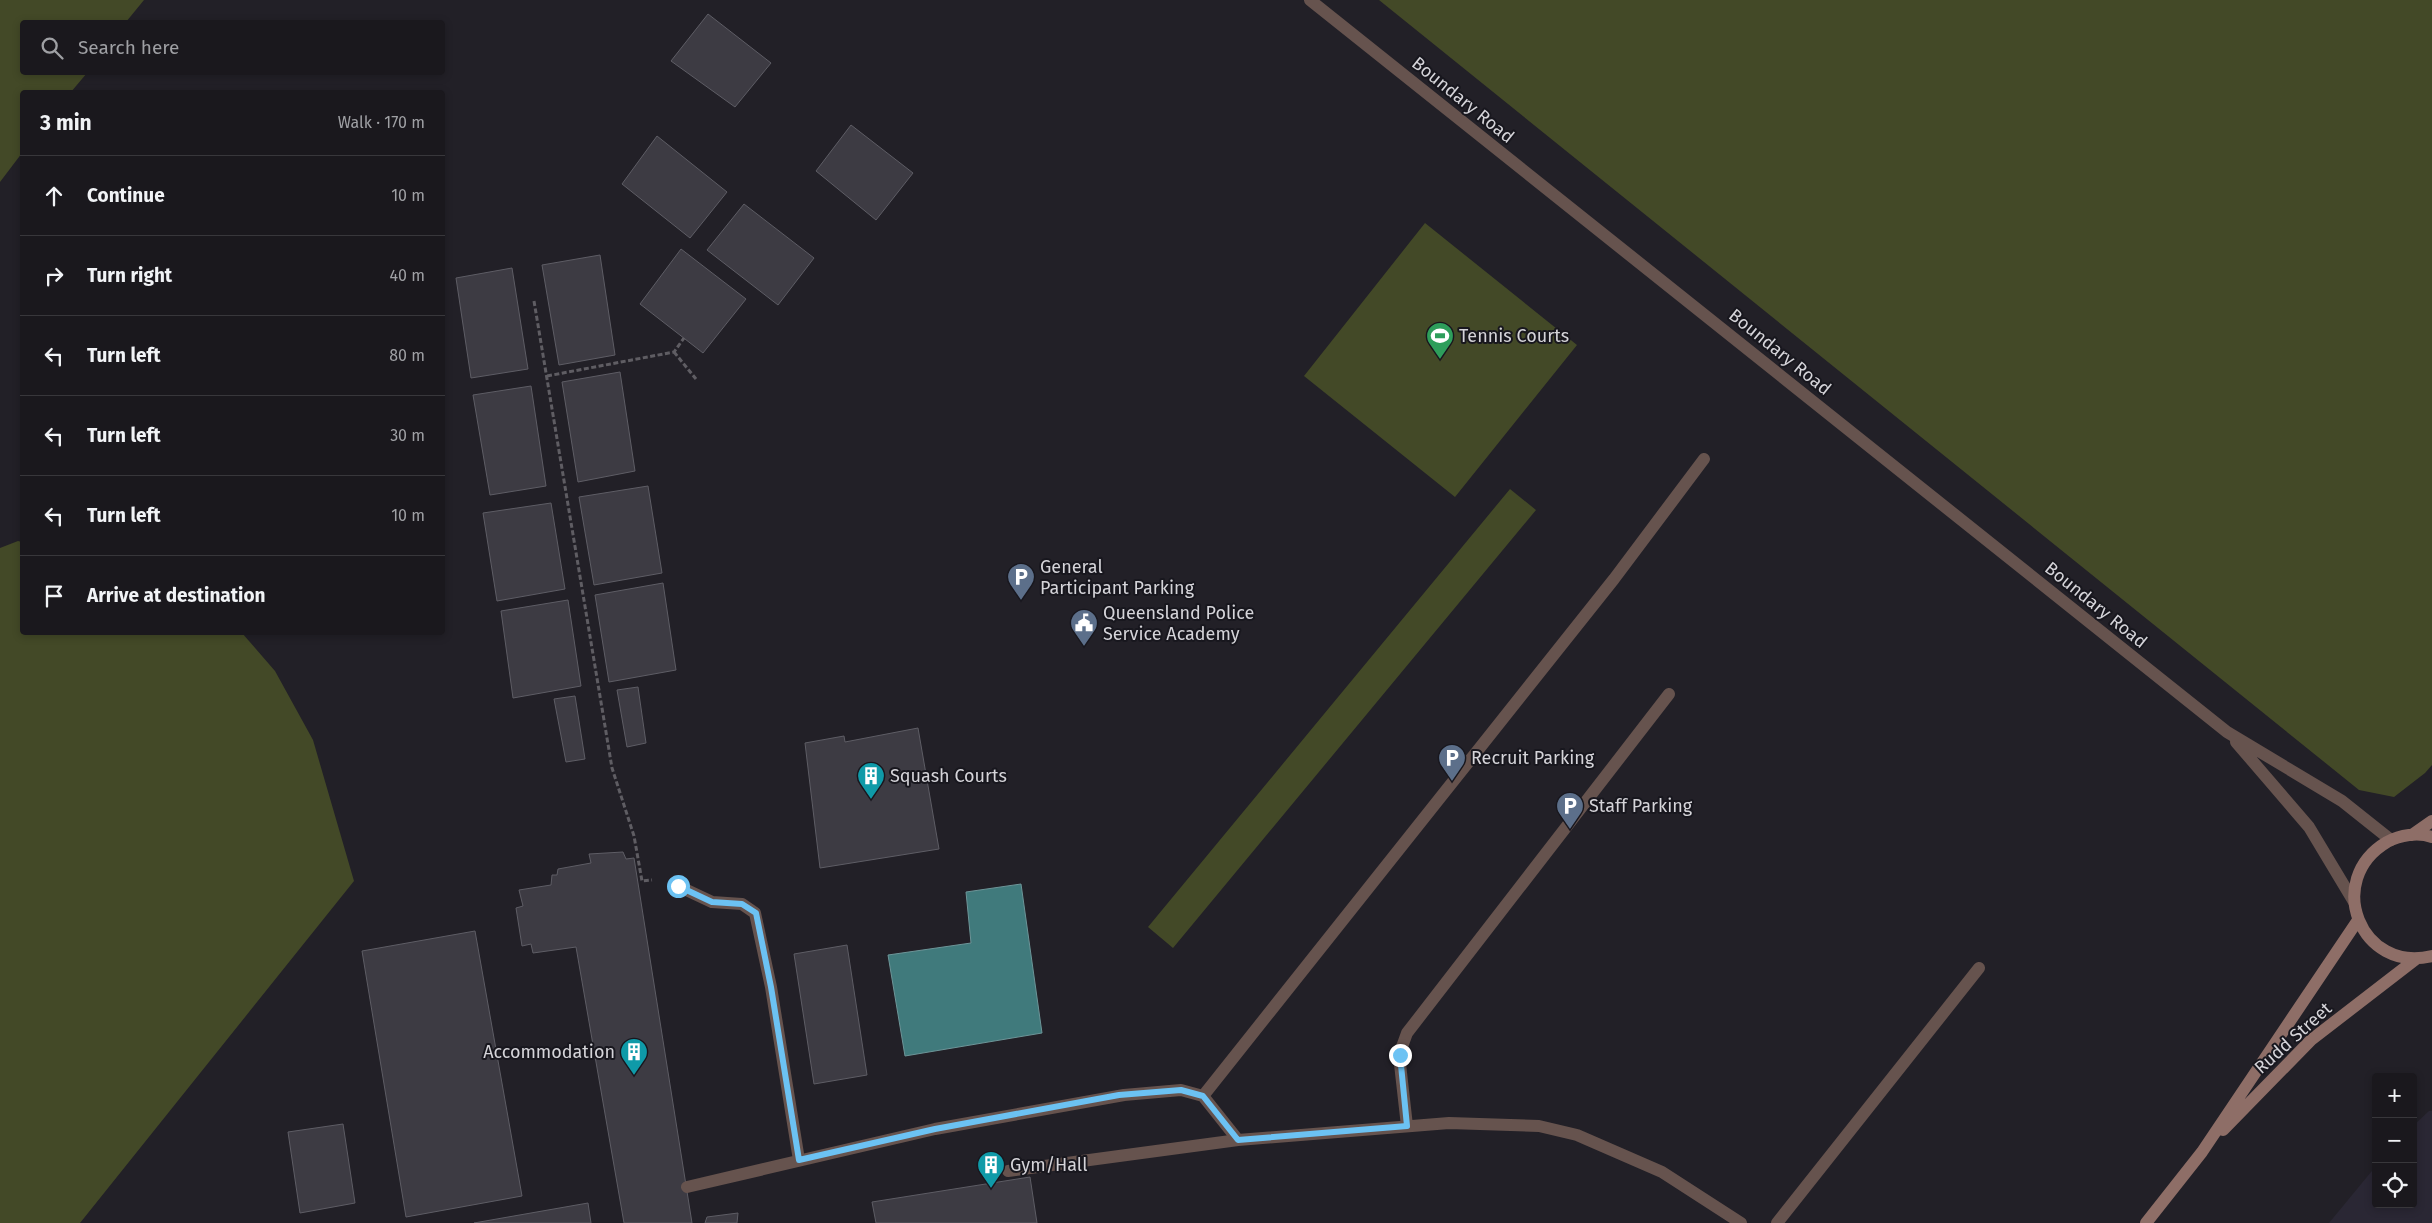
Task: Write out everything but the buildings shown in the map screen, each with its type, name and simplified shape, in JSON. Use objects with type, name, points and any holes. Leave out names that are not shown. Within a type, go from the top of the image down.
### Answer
[{"type":"main road","points":[[2426,959],[2398,957],[2381,948],[2368,936],[2358,920],[2354,902],[2354,887],[2366,858],[2391,840],[2412,834],[2432,821]]},
{"type":"main road","points":[[2412,834],[2432,837]]},
{"type":"main road","name":"Rudd Street","points":[[2146,1223],[2202,1152],[2358,920]]},
{"type":"main road","name":"Rudd Street","points":[[2202,1152],[2311,1040],[2426,959]]},
{"type":"street","name":"Boundary Road","points":[[1310,0],[2227,732],[2342,800],[2391,840]]},
{"type":"street","points":[[1203,1096],[1608,587],[1704,459]]},
{"type":"street","points":[[1407,1126],[1400,1055],[1407,1033],[1669,694]]},
{"type":"street","name":"Boundary Road","points":[[2227,732],[2309,827],[2354,902]]},
{"type":"street","points":[[678,886],[712,902],[742,904],[756,913],[771,987],[799,1160]]},
{"type":"street","points":[[1777,1223],[1979,968]]},
{"type":"street","points":[[687,1187],[935,1129],[1119,1095],[1181,1090],[1203,1096],[1238,1140]]},
{"type":"street","points":[[1008,1171],[1238,1140],[1449,1123],[1539,1126],[1577,1135],[1662,1172],[1741,1223]]},
{"type":"path","points":[[534,301],[612,768],[634,836],[642,881]]},
{"type":"path","points":[[546,376],[674,352],[684,338]]},
{"type":"path","points":[[674,352],[696,379]]},
{"type":"shaded area","points":[[2429,1111],[2432,1111],[2432,1223],[2329,1223],[2372,1171],[2372,1208],[2417,1208],[2417,1122]]},
{"type":"green space","points":[[0,0],[144,0],[128,20],[20,20],[20,75],[85,75],[73,90],[20,90],[20,156],[0,182]]},
{"type":"green space","points":[[1379,0],[2432,0],[2432,765],[2425,773],[2394,797],[2359,790]]},
{"type":"green space","name":"Tennis Courts","points":[[1425,223],[1577,345],[1455,497],[1304,376]]},
{"type":"green space","points":[[1510,489],[1536,510],[1173,948],[1148,927]]},
{"type":"green space","points":[[20,542],[20,635],[244,635],[275,671],[313,740],[354,881],[80,1223],[0,1223],[0,548]]},
{"type":"water","points":[[1021,884],[1042,1033],[905,1056],[888,955],[971,943],[966,892]]},
{"type":"place","name":"Tennis Courts","points":[[1440,360]]},
{"type":"place","name":"General Participant Parking","points":[[1021,601]]},
{"type":"place","name":"Queensland Police Service Academy","points":[[1084,647]]},
{"type":"place","name":"Recruit Parking","points":[[1452,782]]},
{"type":"place","name":"Squash Courts","points":[[871,800]]},
{"type":"place","name":"Staff Parking","points":[[1570,830]]},
{"type":"place","name":"Accommodation","points":[[634,1076]]},
{"type":"place","name":"Gym/Hall","points":[[991,1189]]},
{"type":"route","points":[[678,886],[712,902],[742,904],[756,913],[771,987],[799,1160],[935,1129],[1119,1095],[1181,1090],[1203,1096],[1238,1140],[1407,1126],[1400,1076],[1400,1055]]}]
